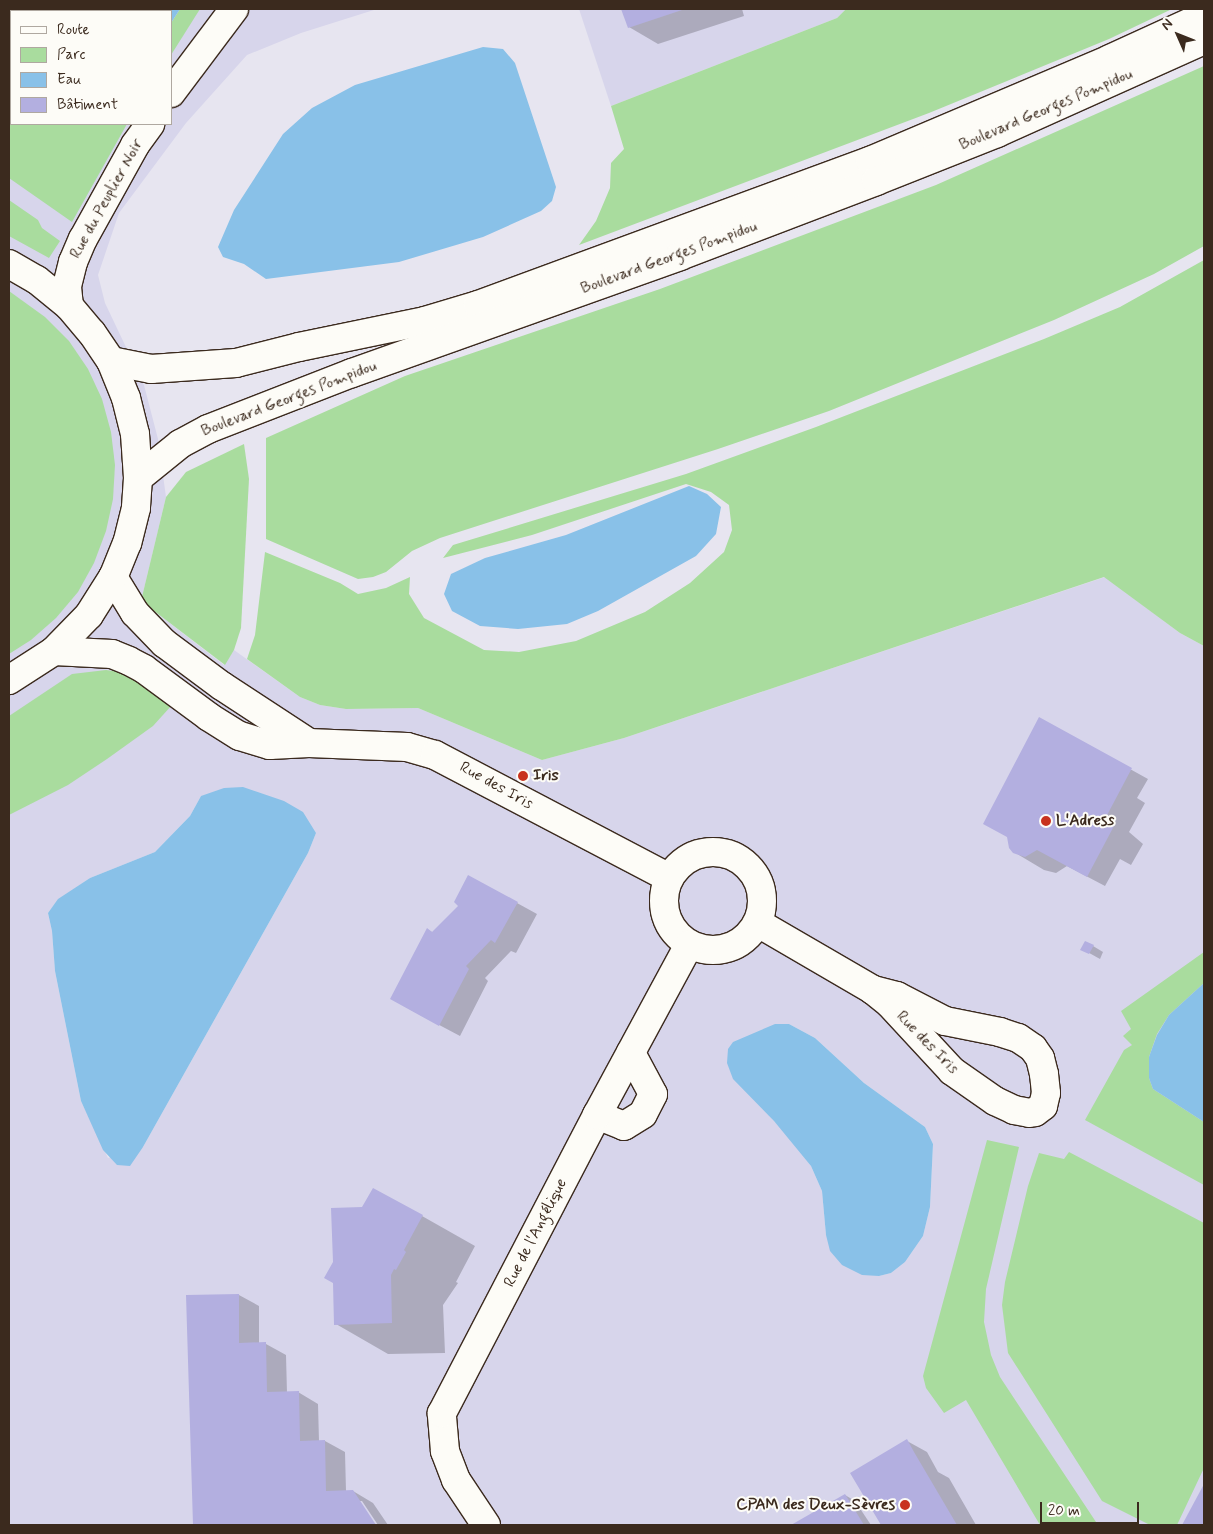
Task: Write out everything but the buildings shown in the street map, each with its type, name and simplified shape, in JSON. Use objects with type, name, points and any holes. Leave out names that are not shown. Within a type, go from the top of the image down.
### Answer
[{"type":"main road","points":[[172,92],[234,9]]},
{"type":"main road","name":"Boulevard Georges Pompidou","points":[[110,361],[151,369],[236,364],[299,347],[425,320],[478,305],[870,162],[1110,59],[1204,16]]},
{"type":"main road","name":"Boulevard Georges Pompidou","points":[[138,478],[180,444],[208,429],[370,366],[680,256],[876,181],[1006,129],[1204,40]]},
{"type":"main road","name":"Rue du Peuplier Noir","points":[[69,306],[67,286],[73,262],[83,239],[135,145],[149,125]]},
{"type":"main road","points":[[9,264],[38,280],[69,306],[92,333],[110,361],[126,398],[135,434],[138,478],[136,508],[127,543],[113,577],[89,615],[54,651],[9,680]]},
{"type":"main road","points":[[113,577],[135,613],[164,643],[222,686],[309,743]]},
{"type":"main road","name":"Rue des Iris","points":[[54,651],[112,654],[144,668],[210,717],[240,736],[270,745],[309,743],[407,747],[435,755],[669,878]]},
{"type":"main road","points":[[707,852],[723,852],[738,858],[750,867],[760,886],[762,908],[758,923],[749,936],[736,946],[720,950],[704,950],[689,945],[677,935],[668,923],[664,908],[664,893],[669,878],[678,865],[692,856],[707,852]]},
{"type":"main road","name":"Rue des Iris","points":[[758,923],[873,990],[890,1004],[933,1052],[967,1083],[995,1101],[1014,1110],[1029,1113],[1035,1112],[1043,1106],[1046,1093],[1044,1074],[1040,1058],[1033,1048],[1018,1038],[1000,1032],[945,1021],[897,996],[873,990]]},
{"type":"main road","name":"Rue de l'Angélique","points":[[486,1525],[456,1480],[445,1450],[442,1413],[596,1115],[689,945]]},
{"type":"main road","points":[[596,1115],[624,1126],[643,1114],[652,1094],[631,1053]]},
{"type":"shaded area","points":[[9,9],[106,10],[10,10],[10,125],[172,125],[172,21],[180,9],[377,9],[301,33],[247,55],[186,123],[119,213],[98,275],[105,303],[144,385],[158,439],[166,497],[141,601],[224,665],[234,650],[300,697],[320,705],[346,709],[418,708],[542,760],[624,738],[1105,577],[1180,633],[1204,646],[1204,1525],[9,1525]],"holes":[[[201,796],[316,833],[308,853],[143,1147],[108,1158],[81,1101],[55,971],[52,931],[48,913],[59,899],[90,878],[155,852],[190,816]],[[789,1024],[815,1038],[864,1083],[925,1127],[933,1144],[930,1207],[923,1236],[905,1262],[891,1273],[879,1276],[826,1235],[822,1191],[811,1166],[795,1144],[756,1101]]]},
{"type":"shaded area","points":[[579,9],[846,9],[837,18],[611,106]]},
{"type":"green space","points":[[9,9],[105,9],[10,10],[10,125],[126,125],[72,222],[9,178]]},
{"type":"green space","points":[[180,9],[200,9],[172,53],[172,21]]},
{"type":"green space","points":[[846,9],[1172,9],[1109,39],[929,113],[579,245],[596,221],[610,188],[611,163],[624,149],[611,106],[837,18]]},
{"type":"green space","points":[[1204,66],[1204,246],[1154,274],[1054,320],[829,411],[718,449],[440,538],[412,551],[386,572],[373,577],[358,579],[266,539],[266,438],[405,376],[660,289],[936,185]]},
{"type":"green space","points":[[9,200],[38,220],[42,228],[60,241],[49,258],[9,236]]},
{"type":"green space","points":[[1204,260],[1204,646],[1180,633],[1104,577],[624,738],[542,760],[418,708],[346,709],[320,705],[300,697],[247,659],[255,635],[265,552],[340,583],[358,594],[386,588],[410,577],[409,594],[424,618],[484,650],[519,652],[576,641],[645,612],[690,583],[724,552],[732,530],[729,505],[711,492],[686,484],[532,535],[443,558],[453,545],[686,474],[816,427],[1044,339],[1120,307]]},
{"type":"green space","points":[[9,291],[45,317],[69,341],[88,369],[102,399],[111,432],[115,465],[113,499],[106,531],[94,563],[78,592],[56,618],[31,640],[9,654]]},
{"type":"green space","points":[[244,444],[249,479],[241,628],[234,650],[225,665],[141,601],[166,497],[186,472]]},
{"type":"green space","points":[[106,670],[120,672],[134,678],[172,705],[153,726],[107,759],[68,785],[9,815],[9,716],[72,674]]},
{"type":"green space","points":[[1204,952],[1204,983],[1169,1015],[1157,1034],[1149,1057],[1149,1078],[1153,1089],[1204,1122],[1204,1185],[1085,1120],[1124,1050],[1132,1045],[1123,1036],[1131,1029],[1121,1011]]},
{"type":"green space","points":[[987,1140],[1019,1147],[986,1289],[984,1322],[991,1355],[1000,1377],[1098,1525],[1040,1525],[966,1400],[944,1413],[926,1388],[923,1376]]},
{"type":"green space","points":[[1069,1152],[1204,1223],[1204,1468],[1177,1525],[1150,1525],[1102,1501],[1008,1353],[1002,1305],[1005,1282],[1028,1186],[1039,1153],[1064,1159]]},
{"type":"water","points":[[180,9],[172,21],[172,10],[106,10]]},
{"type":"water","points":[[483,47],[503,49],[515,63],[556,187],[552,201],[541,211],[483,237],[399,262],[266,279],[244,264],[223,257],[218,247],[234,210],[283,134],[312,108],[355,85]]},
{"type":"water","points":[[689,486],[707,494],[721,507],[716,534],[696,556],[598,611],[567,624],[518,629],[480,626],[452,611],[444,594],[451,574],[485,558],[566,535]]},
{"type":"water","points":[[243,787],[284,801],[303,812],[316,833],[308,853],[143,1147],[130,1166],[117,1165],[103,1150],[81,1101],[55,971],[52,931],[48,913],[58,899],[90,878],[155,852],[190,816],[201,796],[224,788]]},
{"type":"water","points":[[1204,983],[1204,1122],[1153,1089],[1149,1078],[1149,1057],[1157,1035],[1169,1015]]},
{"type":"water","points":[[775,1024],[789,1024],[815,1038],[864,1083],[925,1127],[933,1144],[930,1207],[923,1236],[905,1262],[891,1273],[879,1276],[862,1275],[842,1265],[830,1251],[826,1235],[822,1191],[811,1166],[774,1121],[733,1079],[727,1063],[728,1049],[733,1042]]},
{"type":"place","name":"Iris","points":[[523,776]]},
{"type":"place","name":"L'Adress","points":[[1046,821]]},
{"type":"place","name":"CPAM des Deux-Sèvres","points":[[905,1505]]}]
